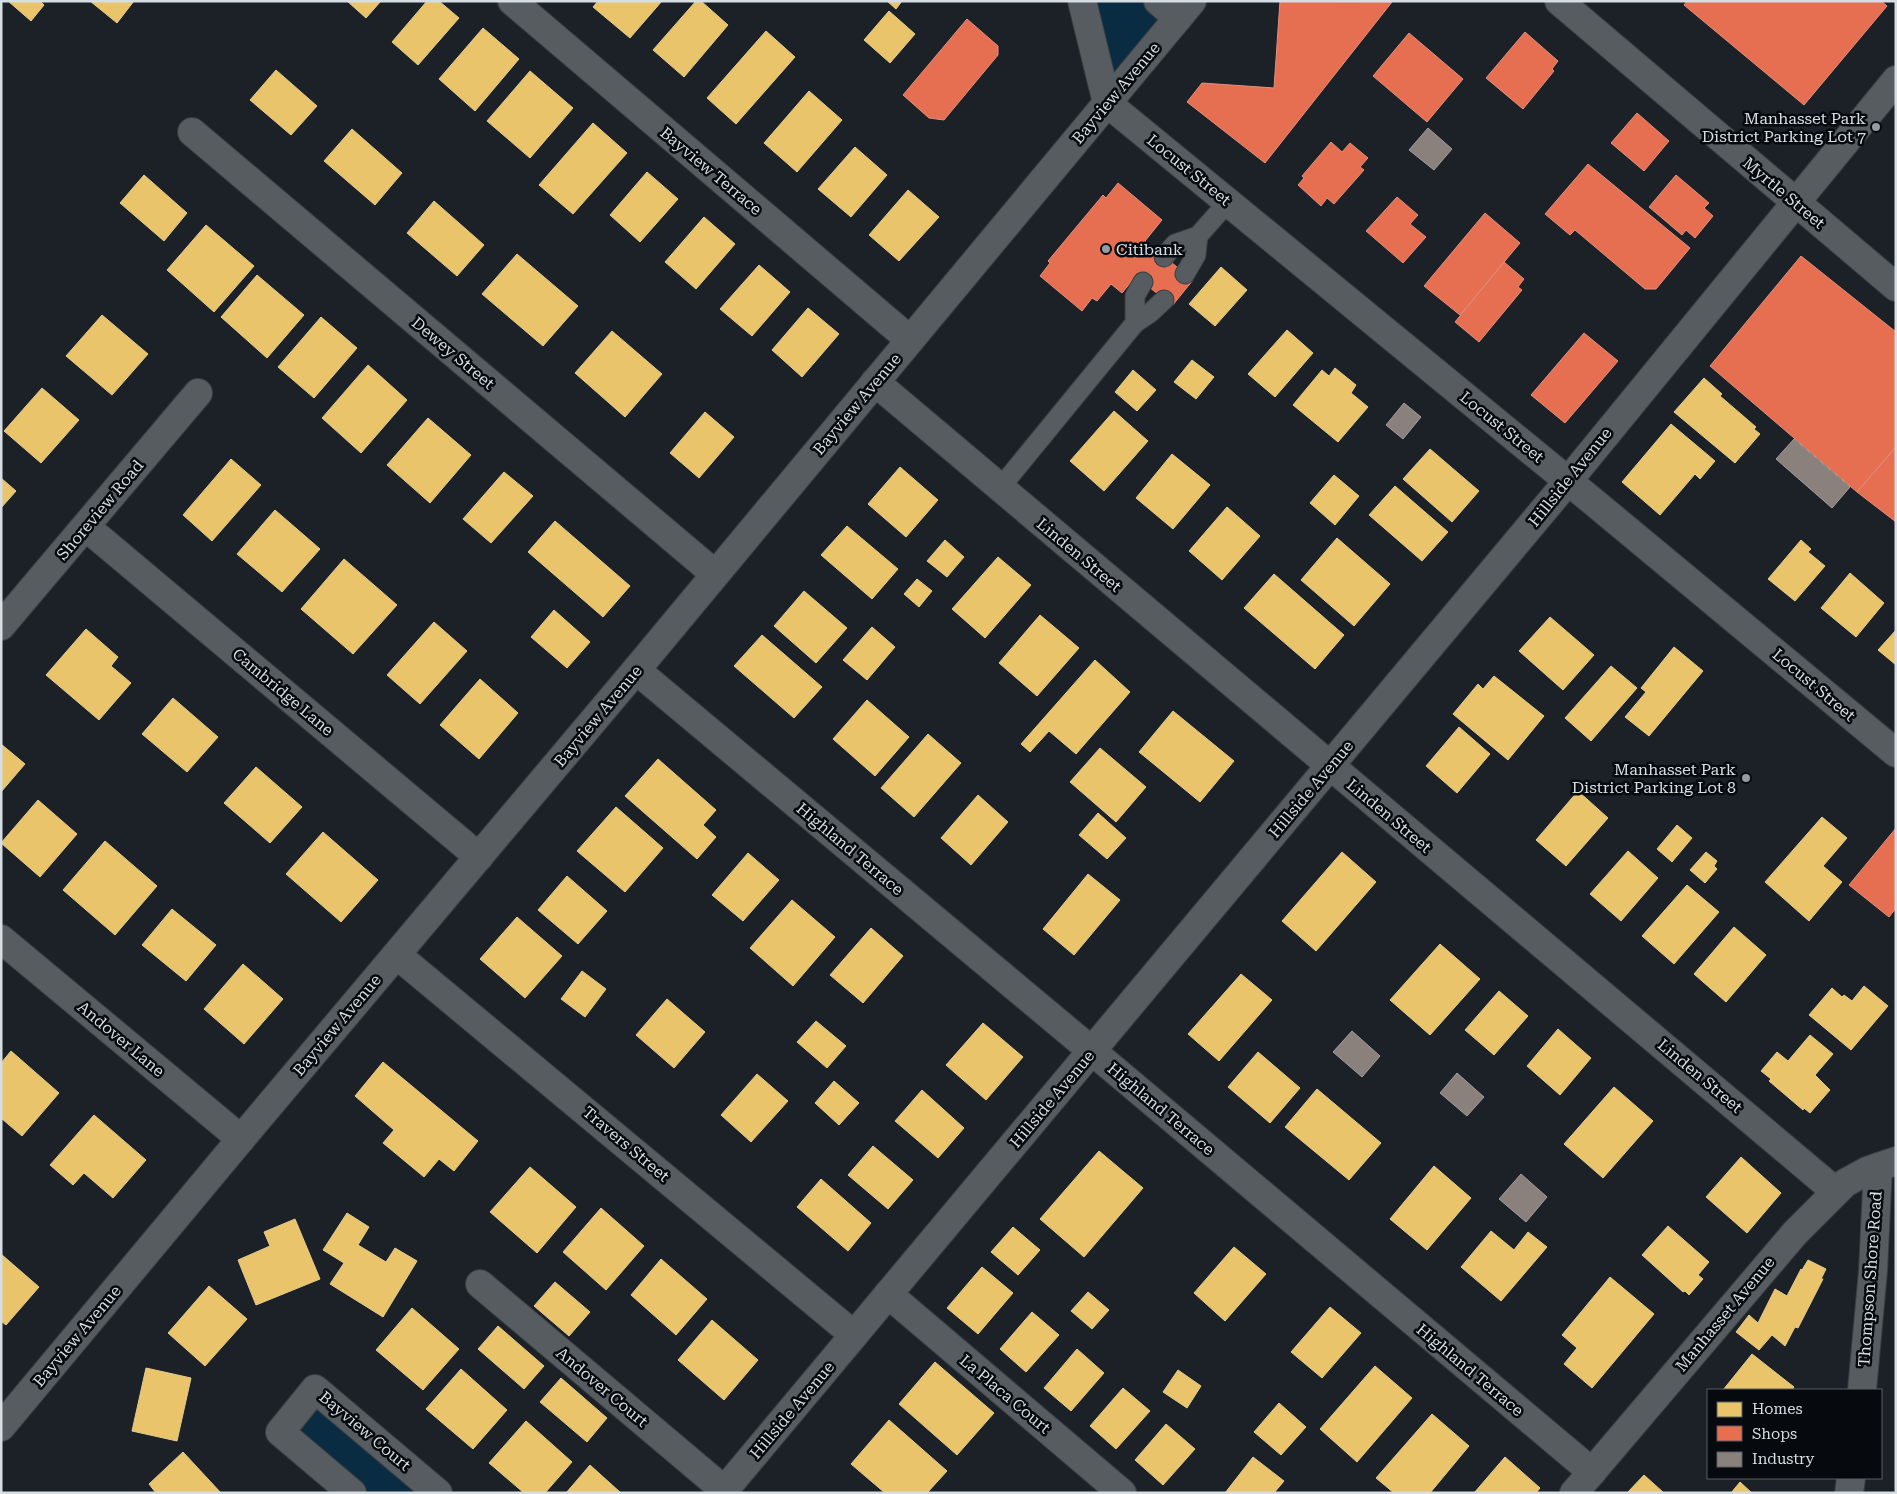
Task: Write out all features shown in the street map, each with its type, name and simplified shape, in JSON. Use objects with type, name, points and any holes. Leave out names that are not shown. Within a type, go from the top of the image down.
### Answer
[{"type":"street","name":"Bayview Terrace","points":[[512,1],[910,340]]},
{"type":"street","points":[[1082,1],[1107,103]]},
{"type":"street","name":"Myrtle Street","points":[[1559,1],[1896,287]]},
{"type":"street","name":"Bayview Avenue","points":[[2,1426],[636,670],[1107,103],[1176,7]]},
{"type":"street","name":"Hillside Avenue","points":[[723,1492],[1568,481],[1896,80]]},
{"type":"street","name":"Locust Street","points":[[1107,103],[1896,753]]},
{"type":"street","name":"Dewey Street","points":[[192,132],[715,574]]},
{"type":"street","name":"Linden Street","points":[[875,382],[1758,1124],[1835,1191]]},
{"type":"street","name":"Shoreview Road","points":[[1,626],[198,393]]},
{"type":"street","name":"Cambridge Lane","points":[[86,527],[479,857]]},
{"type":"street","name":"Highland Terrace","points":[[636,670],[1592,1472]]},
{"type":"street","name":"Andover Lane","points":[[1,939],[241,1139]]},
{"type":"street","name":"Travers Street","points":[[396,955],[854,1335]]},
{"type":"street","name":"Manhasset Avenue","points":[[1574,1493],[1795,1233],[1835,1191],[1855,1177],[1887,1164]]},
{"type":"street","name":"Thompson Shore Road","points":[[1862,1389],[1873,1271],[1887,1164]]},
{"type":"street","name":"Andover Court","points":[[480,1284],[723,1492]]},
{"type":"street","name":"La Placa Court","points":[[888,1294],[1122,1493]]},
{"type":"street","name":"Bayview Court","points":[[352,1493],[280,1432],[315,1389],[438,1493]]},
{"type":"street","points":[[1849,1493],[1851,1479]]},
{"type":"lane","points":[[1164,257],[1175,244],[1198,236],[1228,202]]},
{"type":"lane","points":[[1186,274],[1196,255],[1198,236]]},
{"type":"lane","points":[[1135,323],[1135,296],[1143,282]]},
{"type":"lane","points":[[1000,488],[1135,323],[1164,300]]},
{"type":"shaded area","points":[[1082,1],[1158,1],[1178,18],[1107,103]]},
{"type":"shaded area","points":[[315,1389],[438,1493],[352,1493],[280,1432]]},
{"type":"building: Homes","points":[[8,1],[40,1],[44,5],[31,21]]},
{"type":"building: Homes","points":[[90,1],[134,1],[117,23]]},
{"type":"building: Homes","points":[[347,1],[381,1],[366,18]]},
{"type":"building: Homes","points":[[427,1],[439,1],[459,18],[418,65],[392,42]]},
{"type":"building: Homes","points":[[598,1],[662,1],[630,38],[593,7]]},
{"type":"building: Homes","points":[[696,1],[701,1],[728,25],[684,77],[653,50]]},
{"type":"building: Homes","points":[[887,1],[902,1],[896,9]]},
{"type":"building: Homes","points":[[889,11],[915,34],[890,63],[864,40]]},
{"type":"building: Homes","points":[[483,28],[519,59],[475,111],[439,79]]},
{"type":"building: Homes","points":[[766,31],[795,57],[736,124],[707,98]]},
{"type":"building: Homes","points":[[276,70],[317,106],[291,135],[250,100]]},
{"type":"building: Homes","points":[[530,71],[573,108],[530,158],[487,121]]},
{"type":"building: Homes","points":[[809,91],[842,120],[797,172],[764,143]]},
{"type":"building: Homes","points":[[593,123],[627,153],[573,214],[539,185]]},
{"type":"building: Homes","points":[[352,129],[402,173],[375,205],[324,161]]},
{"type":"building: Homes","points":[[855,147],[887,175],[851,217],[818,189]]},
{"type":"building: Homes","points":[[647,172],[678,199],[640,242],[610,215]]},
{"type":"building: Homes","points":[[144,175],[187,213],[164,241],[120,203]]},
{"type":"building: Homes","points":[[908,190],[939,217],[899,261],[869,235]]},
{"type":"building: Homes","points":[[434,201],[484,245],[457,276],[407,233]]},
{"type":"building: Homes","points":[[704,217],[735,244],[696,289],[665,262]]},
{"type":"building: Homes","points":[[206,225],[254,266],[214,312],[167,270]]},
{"type":"building: Homes","points":[[517,254],[578,306],[543,346],[482,294]]},
{"type":"building: Homes","points":[[759,265],[790,292],[752,336],[720,309]]},
{"type":"building: Homes","points":[[1221,267],[1247,290],[1215,326],[1189,304]]},
{"type":"building: Homes","points":[[257,275],[304,315],[267,358],[221,317]]},
{"type":"building: Homes","points":[[808,308],[839,334],[802,377],[772,350]]},
{"type":"building: Homes","points":[[102,315],[148,354],[112,395],[66,356]]},
{"type":"building: Homes","points":[[321,317],[357,348],[314,398],[278,367]]},
{"type":"building: Homes","points":[[1287,330],[1313,353],[1275,397],[1248,374]]},
{"type":"building: Homes","points":[[612,331],[662,374],[625,417],[575,373]]},
{"type":"building: Homes","points":[[1192,360],[1214,377],[1196,399],[1174,382]]},
{"type":"building: Homes","points":[[368,365],[407,400],[361,453],[322,418]]},
{"type":"building: Homes","points":[[1335,368],[1356,385],[1351,393],[1368,407],[1338,442],[1293,405],[1322,370],[1329,376]]},
{"type":"building: Homes","points":[[1133,370],[1156,390],[1137,411],[1115,392]]},
{"type":"building: Homes","points":[[1704,378],[1722,394],[1720,396],[1756,427],[1754,429],[1760,434],[1735,463],[1674,412]]},
{"type":"building: Homes","points":[[42,388],[79,420],[41,463],[4,431]]},
{"type":"building: Homes","points":[[1114,411],[1148,441],[1104,491],[1070,461]]},
{"type":"building: Homes","points":[[705,412],[734,437],[699,478],[670,453]]},
{"type":"building: Homes","points":[[428,418],[471,455],[430,503],[387,465]]},
{"type":"building: Homes","points":[[1671,424],[1715,461],[1700,479],[1695,474],[1660,515],[1622,482]]},
{"type":"building: Homes","points":[[1430,449],[1479,491],[1452,522],[1403,479]]},
{"type":"building: Homes","points":[[1172,454],[1210,485],[1173,529],[1136,498]]},
{"type":"building: Homes","points":[[231,459],[261,485],[212,541],[183,515]]},
{"type":"building: Homes","points":[[900,467],[938,500],[906,537],[868,504]]},
{"type":"building: Homes","points":[[504,472],[533,496],[491,543],[463,519]]},
{"type":"building: Homes","points":[[1334,475],[1359,496],[1335,525],[1310,503]]},
{"type":"building: Homes","points":[[1,478],[16,491],[1,508]]},
{"type":"building: Homes","points":[[1395,486],[1448,532],[1422,561],[1369,515]]},
{"type":"building: Homes","points":[[1227,507],[1260,536],[1222,580],[1189,551]]},
{"type":"building: Homes","points":[[275,510],[320,549],[282,592],[237,554]]},
{"type":"building: Homes","points":[[555,521],[630,586],[603,617],[528,552]]},
{"type":"building: Homes","points":[[847,526],[898,569],[872,599],[821,555]]},
{"type":"building: Homes","points":[[1337,538],[1390,584],[1354,626],[1301,580]]},
{"type":"building: Homes","points":[[945,540],[964,557],[947,577],[927,561]]},
{"type":"building: Homes","points":[[1801,540],[1811,549],[1808,552],[1825,566],[1795,601],[1768,579]]},
{"type":"building: Homes","points":[[998,557],[1031,585],[985,638],[952,609]]},
{"type":"building: Homes","points":[[344,559],[397,605],[353,654],[301,609]]},
{"type":"building: Homes","points":[[1850,573],[1884,603],[1856,637],[1821,608]]},
{"type":"building: Homes","points":[[1274,574],[1344,635],[1315,669],[1244,608]]},
{"type":"building: Homes","points":[[917,579],[932,591],[919,607],[904,594]]},
{"type":"building: Homes","points":[[804,591],[847,628],[816,663],[774,626]]},
{"type":"building: Homes","points":[[554,610],[590,642],[567,668],[531,637]]},
{"type":"building: Homes","points":[[1040,615],[1079,648],[1037,696],[999,663]]},
{"type":"building: Homes","points":[[1550,617],[1594,655],[1563,690],[1519,651]]},
{"type":"building: Homes","points":[[434,622],[467,651],[420,704],[387,675]]},
{"type":"building: Homes","points":[[872,627],[895,647],[867,680],[843,660]]},
{"type":"building: Homes","points":[[86,629],[118,657],[111,666],[131,683],[99,720],[46,675]]},
{"type":"building: Homes","points":[[1896,630],[1896,665],[1878,650]]},
{"type":"building: Homes","points":[[762,635],[822,687],[794,718],[734,666]]},
{"type":"building: Homes","points":[[1674,647],[1703,671],[1649,736],[1625,717],[1646,692],[1641,688]]},
{"type":"building: Homes","points":[[1095,660],[1130,692],[1076,754],[1049,731],[1030,752],[1021,744]]},
{"type":"building: Homes","points":[[1611,666],[1637,688],[1591,741],[1565,718]]},
{"type":"building: Homes","points":[[1494,676],[1544,716],[1508,760],[1453,714],[1478,684],[1483,689]]},
{"type":"building: Homes","points":[[480,679],[518,713],[479,759],[440,725]]},
{"type":"building: Homes","points":[[173,698],[218,737],[187,772],[142,734]]},
{"type":"building: Homes","points":[[867,700],[909,737],[875,776],[833,739]]},
{"type":"building: Homes","points":[[1173,711],[1234,761],[1200,802],[1139,752]]},
{"type":"building: Homes","points":[[1459,727],[1490,754],[1457,793],[1426,766]]},
{"type":"building: Homes","points":[[928,734],[961,763],[914,817],[881,788]]},
{"type":"building: Homes","points":[[1,744],[25,764],[1,792]]},
{"type":"building: Homes","points":[[1100,748],[1146,787],[1116,822],[1070,782]]},
{"type":"building: Homes","points":[[658,759],[716,810],[703,825],[716,837],[697,859],[625,796]]},
{"type":"building: Homes","points":[[256,767],[302,807],[270,843],[224,803]]},
{"type":"building: Homes","points":[[1578,791],[1608,818],[1566,866],[1536,840]]},
{"type":"building: Homes","points":[[978,795],[1008,822],[971,865],[941,838]]},
{"type":"building: Homes","points":[[38,800],[77,834],[40,877],[1,843]]},
{"type":"building: Homes","points":[[616,807],[663,848],[625,892],[577,851]]},
{"type":"building: Homes","points":[[1098,813],[1126,838],[1107,859],[1079,835]]},
{"type":"building: Homes","points":[[1822,817],[1847,838],[1823,866],[1842,882],[1809,921],[1765,882]]},
{"type":"building: Homes","points":[[1677,825],[1692,838],[1672,862],[1657,849]]},
{"type":"building: Homes","points":[[323,832],[378,880],[341,922],[286,874]]},
{"type":"building: Homes","points":[[105,841],[157,886],[115,935],[63,890]]},
{"type":"building: Homes","points":[[1628,851],[1658,878],[1621,921],[1590,894]]},
{"type":"building: Homes","points":[[1342,852],[1376,882],[1316,951],[1282,921]]},
{"type":"building: Homes","points":[[1706,852],[1717,861],[1714,866],[1717,869],[1705,883],[1690,870]]},
{"type":"building: Homes","points":[[748,853],[779,880],[743,921],[712,895]]},
{"type":"building: Homes","points":[[1088,874],[1120,900],[1074,955],[1043,929]]},
{"type":"building: Homes","points":[[567,876],[607,911],[578,944],[538,910]]},
{"type":"building: Homes","points":[[1687,885],[1719,912],[1674,964],[1642,936]]},
{"type":"building: Homes","points":[[792,900],[835,937],[793,986],[750,948]]},
{"type":"building: Homes","points":[[172,909],[216,945],[186,981],[142,945]]},
{"type":"building: Homes","points":[[517,917],[562,956],[525,998],[480,959]]},
{"type":"building: Homes","points":[[1734,927],[1766,955],[1726,1002],[1694,974]]},
{"type":"building: Homes","points":[[871,928],[903,956],[863,1003],[830,975]]},
{"type":"building: Homes","points":[[1440,944],[1480,979],[1430,1035],[1390,1000]]},
{"type":"building: Homes","points":[[243,964],[283,999],[244,1044],[204,1009]]},
{"type":"building: Homes","points":[[582,971],[606,989],[585,1017],[561,999]]},
{"type":"building: Homes","points":[[1241,974],[1272,1000],[1219,1061],[1188,1034]]},
{"type":"building: Homes","points":[[1864,986],[1888,1006],[1851,1050],[1809,1015],[1832,988],[1842,997],[1844,995],[1852,1001]]},
{"type":"building: Homes","points":[[1499,991],[1528,1016],[1494,1055],[1465,1030]]},
{"type":"building: Homes","points":[[667,999],[705,1032],[674,1068],[636,1035]]},
{"type":"building: Homes","points":[[816,1021],[846,1046],[827,1068],[797,1042]]},
{"type":"building: Homes","points":[[983,1023],[1023,1057],[986,1100],[946,1065]]},
{"type":"building: Homes","points":[[1558,1029],[1591,1058],[1560,1095],[1527,1066]]},
{"type":"building: Homes","points":[[1810,1035],[1833,1054],[1815,1075],[1830,1090],[1810,1113],[1804,1108],[1803,1110],[1769,1081],[1771,1079],[1761,1071],[1777,1052],[1788,1061]]},
{"type":"building: Homes","points":[[11,1051],[59,1093],[22,1136],[1,1118],[1,1063]]},
{"type":"building: Homes","points":[[1258,1052],[1300,1088],[1270,1123],[1228,1087]]},
{"type":"building: Homes","points":[[383,1062],[478,1141],[454,1171],[439,1159],[424,1177],[383,1143],[394,1130],[355,1096]]},
{"type":"building: Homes","points":[[757,1074],[788,1101],[751,1142],[721,1115]]},
{"type":"building: Homes","points":[[834,1081],[859,1103],[839,1125],[815,1103]]},
{"type":"building: Homes","points":[[1614,1087],[1653,1121],[1603,1178],[1564,1144]]},
{"type":"building: Homes","points":[[1317,1089],[1381,1143],[1349,1180],[1285,1127]]},
{"type":"building: Homes","points":[[922,1090],[964,1128],[938,1158],[895,1121]]},
{"type":"building: Homes","points":[[94,1115],[146,1160],[113,1198],[84,1173],[73,1185],[50,1165]]},
{"type":"building: Homes","points":[[873,1146],[913,1180],[888,1209],[848,1175]]},
{"type":"building: Homes","points":[[1099,1151],[1143,1188],[1084,1257],[1040,1219]]},
{"type":"building: Homes","points":[[1741,1157],[1781,1193],[1747,1233],[1706,1197]]},
{"type":"building: Homes","points":[[1434,1166],[1471,1198],[1427,1250],[1390,1219]]},
{"type":"building: Homes","points":[[530,1167],[576,1207],[537,1253],[490,1212]]},
{"type":"building: Homes","points":[[821,1179],[871,1223],[848,1251],[797,1207]]},
{"type":"building: Homes","points":[[601,1208],[644,1246],[606,1290],[563,1252]]},
{"type":"building: Homes","points":[[347,1213],[369,1227],[358,1245],[386,1262],[395,1248],[417,1261],[383,1317],[330,1284],[344,1263],[323,1250]]},
{"type":"building: Homes","points":[[295,1219],[320,1279],[256,1305],[238,1260],[270,1246],[264,1232]]},
{"type":"building: Homes","points":[[1668,1226],[1709,1262],[1698,1275],[1703,1279],[1689,1295],[1685,1291],[1683,1292],[1642,1255]]},
{"type":"building: Homes","points":[[1013,1227],[1040,1250],[1018,1275],[991,1252]]},
{"type":"building: Homes","points":[[1491,1231],[1514,1250],[1528,1232],[1547,1247],[1501,1301],[1461,1267]]},
{"type":"building: Homes","points":[[1234,1247],[1266,1274],[1225,1321],[1194,1293]]},
{"type":"building: Homes","points":[[1,1254],[39,1287],[6,1325],[1,1321]]},
{"type":"building: Homes","points":[[661,1259],[707,1299],[676,1335],[631,1295]]},
{"type":"building: Homes","points":[[1808,1260],[1826,1269],[1821,1279],[1823,1279],[1798,1328],[1795,1327],[1785,1346],[1772,1335],[1759,1350],[1736,1332],[1749,1315],[1758,1323],[1775,1289],[1787,1296],[1801,1269]]},
{"type":"building: Homes","points":[[982,1267],[1013,1293],[978,1334],[947,1308]]},
{"type":"building: Homes","points":[[1610,1277],[1654,1314],[1592,1388],[1564,1364],[1577,1348],[1562,1335]]},
{"type":"building: Homes","points":[[555,1282],[590,1312],[569,1336],[534,1306]]},
{"type":"building: Homes","points":[[209,1286],[247,1319],[205,1366],[168,1333]]},
{"type":"building: Homes","points":[[1088,1292],[1109,1310],[1092,1329],[1071,1311]]},
{"type":"building: Homes","points":[[1330,1307],[1361,1333],[1322,1378],[1291,1352]]},
{"type":"building: Homes","points":[[412,1308],[459,1349],[423,1390],[376,1350]]},
{"type":"building: Homes","points":[[1032,1312],[1059,1335],[1026,1372],[1000,1349]]},
{"type":"building: Homes","points":[[712,1320],[758,1360],[724,1400],[678,1360]]},
{"type":"building: Homes","points":[[498,1326],[544,1366],[524,1389],[478,1349]]},
{"type":"building: Homes","points":[[1077,1349],[1104,1373],[1071,1411],[1044,1388]]},
{"type":"building: Homes","points":[[1752,1354],[1794,1387],[1793,1389],[1724,1389]]},
{"type":"building: Homes","points":[[935,1362],[994,1413],[957,1455],[899,1404]]},
{"type":"building: Homes","points":[[1375,1366],[1412,1398],[1357,1462],[1320,1429]]},
{"type":"building: Homes","points":[[146,1368],[191,1378],[177,1441],[132,1431]]},
{"type":"building: Homes","points":[[461,1369],[507,1410],[473,1449],[426,1409]]},
{"type":"building: Homes","points":[[1178,1370],[1201,1386],[1187,1408],[1163,1392]]},
{"type":"building: Homes","points":[[561,1378],[607,1418],[587,1442],[540,1402]]},
{"type":"building: Homes","points":[[1123,1388],[1150,1411],[1116,1449],[1090,1426]]},
{"type":"building: Homes","points":[[1279,1403],[1306,1427],[1281,1455],[1254,1432]]},
{"type":"building: Homes","points":[[1432,1414],[1469,1446],[1430,1493],[1394,1493],[1376,1478]]},
{"type":"building: Homes","points":[[889,1420],[947,1471],[927,1493],[885,1493],[851,1464]]},
{"type":"building: Homes","points":[[526,1421],[572,1462],[545,1493],[524,1493],[489,1463]]},
{"type":"building: Homes","points":[[1166,1424],[1195,1449],[1163,1485],[1135,1460]]},
{"type":"building: Homes","points":[[183,1452],[221,1493],[156,1493],[149,1484]]},
{"type":"building: Homes","points":[[1253,1457],[1284,1481],[1274,1493],[1225,1493]]},
{"type":"building: Homes","points":[[1505,1457],[1540,1488],[1536,1493],[1474,1493]]},
{"type":"building: Homes","points":[[590,1465],[621,1493],[566,1493]]},
{"type":"building: Homes","points":[[1644,1475],[1664,1493],[1627,1493]]},
{"type":"building: Homes","points":[[1740,1482],[1752,1493],[1731,1493]]},
{"type":"building: Shops","points":[[1280,1],[1392,2],[1265,163],[1187,102],[1202,83],[1274,88]]},
{"type":"building: Shops","points":[[1687,1],[1881,1],[1887,6],[1804,105],[1684,5]]},
{"type":"building: Shops","points":[[967,19],[998,46],[998,55],[944,120],[929,118],[903,95]]},
{"type":"building: Shops","points":[[1525,32],[1558,61],[1552,69],[1554,71],[1523,109],[1486,78]]},
{"type":"building: Shops","points":[[1409,33],[1463,79],[1427,122],[1373,76]]},
{"type":"building: Shops","points":[[1637,113],[1669,141],[1644,171],[1611,143]]},
{"type":"building: Shops","points":[[1331,142],[1342,152],[1350,143],[1368,158],[1360,167],[1364,170],[1334,204],[1327,198],[1321,206],[1298,185],[1304,178],[1302,176]]},
{"type":"building: Shops","points":[[1588,164],[1690,248],[1656,289],[1645,289],[1575,230],[1570,235],[1545,214]]},
{"type":"building: Shops","points":[[1676,175],[1709,203],[1704,208],[1713,216],[1695,238],[1686,230],[1682,235],[1649,207]]},
{"type":"building: Shops","name":"Citibank","points":[[1118,183],[1162,220],[1145,241],[1193,280],[1172,306],[1136,276],[1122,293],[1111,284],[1097,301],[1092,298],[1082,311],[1040,276],[1050,263],[1048,261],[1103,195],[1106,198]]},
{"type":"building: Shops","points":[[1397,197],[1418,215],[1410,224],[1426,237],[1403,263],[1366,231]]},
{"type":"building: Shops","points":[[1485,213],[1520,243],[1460,315],[1424,286]]},
{"type":"building: Shops","points":[[1801,256],[1896,332],[1896,447],[1857,492],[1710,366]]},
{"type":"building: Shops","points":[[1504,262],[1524,279],[1518,287],[1522,290],[1479,342],[1455,322]]},
{"type":"building: Shops","points":[[1584,333],[1618,361],[1565,423],[1531,395]]},
{"type":"building: Shops","points":[[1896,447],[1896,522],[1857,492]]},
{"type":"building: Shops","points":[[1896,828],[1896,908],[1889,917],[1849,885]]},
{"type":"building: Industry","points":[[1428,128],[1452,149],[1434,170],[1409,150]]},
{"type":"building: Industry","points":[[1404,403],[1421,417],[1403,439],[1386,425]]},
{"type":"building: Industry","points":[[1794,439],[1850,487],[1832,508],[1776,459]]},
{"type":"building: Industry","points":[[1352,1031],[1380,1056],[1362,1077],[1333,1052]]},
{"type":"building: Industry","points":[[1457,1073],[1484,1097],[1467,1116],[1440,1093]]},
{"type":"building: Industry","points":[[1521,1174],[1547,1197],[1526,1222],[1499,1199]]},
{"type":"place","name":"Manhasset Park District Parking Lot 7","points":[[1876,127]]},
{"type":"place","name":"Citibank","points":[[1106,249]]},
{"type":"place","name":"Manhasset Park District Parking Lot 8","points":[[1746,778]]}]
